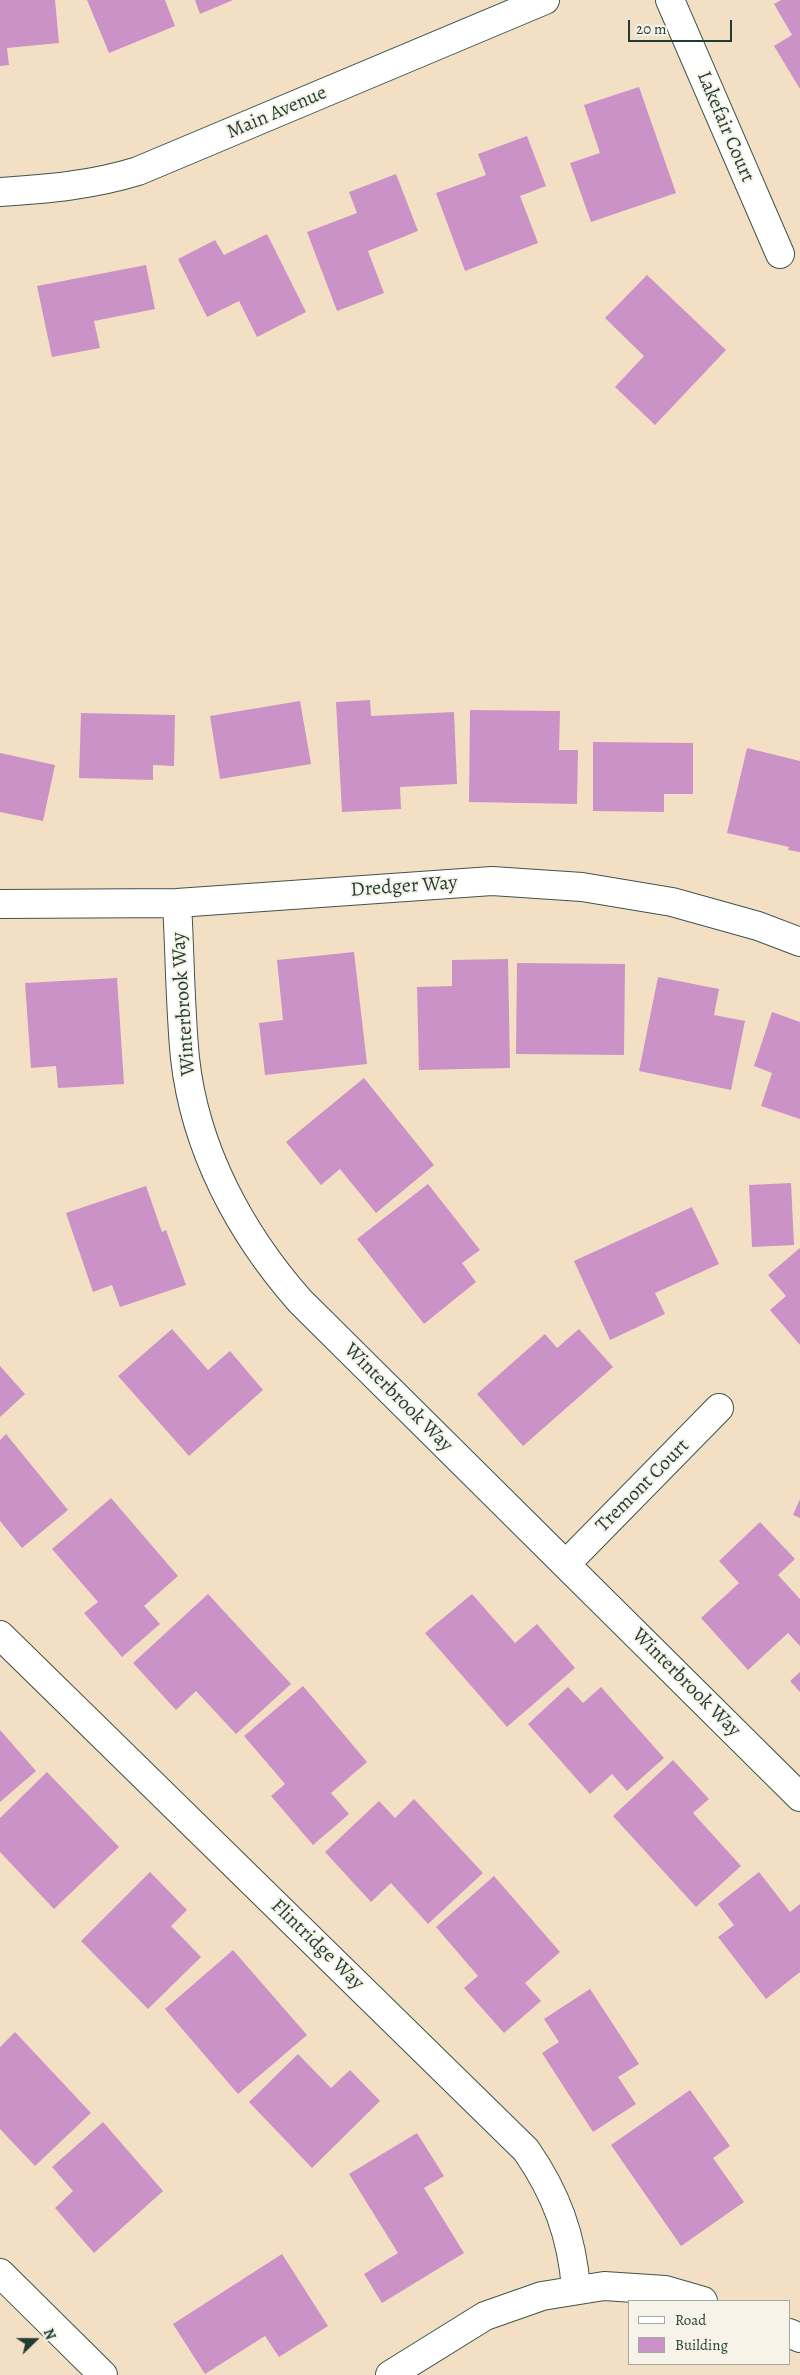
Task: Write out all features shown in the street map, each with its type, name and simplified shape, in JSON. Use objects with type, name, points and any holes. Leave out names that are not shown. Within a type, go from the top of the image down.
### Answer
[{"type":"street","name":"Main Avenue","points":[[0,192],[64,188],[114,179],[138,171],[545,0]]},
{"type":"street","name":"Lakefair Court","points":[[670,0],[780,254]]},
{"type":"street","name":"Dredger Way","points":[[0,904],[177,903],[492,881],[582,887],[672,902],[758,926],[800,942]]},
{"type":"street","name":"Winterbrook Way","points":[[177,903],[185,1059],[197,1119],[217,1175],[244,1228],[279,1278],[300,1301],[800,1796]]},
{"type":"street","name":"Tremont Court","points":[[566,1564],[719,1408]]},
{"type":"street","name":"Flintridge Way","points":[[0,1634],[526,2150],[544,2176],[558,2204],[568,2234],[576,2289]]},
{"type":"street","points":[[0,2273],[104,2375]]},
{"type":"street","points":[[390,2375],[457,2331],[485,2316],[542,2296],[604,2286],[665,2290],[700,2300]]},
{"type":"building","points":[[0,0],[55,0],[59,43],[7,48],[9,65],[0,66]]},
{"type":"building","points":[[87,0],[165,0],[175,26],[109,53]]},
{"type":"building","points":[[195,0],[233,0],[200,14]]},
{"type":"building","points":[[781,0],[800,0],[800,89],[774,46],[792,35],[774,4]]},
{"type":"building","points":[[639,87],[676,193],[591,222],[570,163],[600,153],[584,105]]},
{"type":"building","points":[[527,136],[546,186],[520,196],[538,243],[465,271],[436,193],[486,175],[478,154]]},
{"type":"building","points":[[396,174],[418,231],[368,251],[384,293],[337,311],[307,232],[357,213],[349,192]]},
{"type":"building","points":[[267,234],[306,312],[257,337],[239,301],[207,317],[178,259],[215,240],[224,255]]},
{"type":"building","points":[[146,265],[155,309],[94,321],[100,348],[52,357],[37,286]]},
{"type":"building","points":[[647,275],[726,350],[655,425],[615,387],[644,356],[605,318]]},
{"type":"building","points":[[370,700],[371,716],[454,712],[457,784],[400,787],[401,809],[342,812],[336,702]]},
{"type":"building","points":[[300,701],[311,764],[220,779],[210,716]]},
{"type":"building","points":[[470,710],[560,711],[559,750],[578,750],[577,804],[469,802]]},
{"type":"building","points":[[81,713],[175,715],[174,766],[153,765],[153,780],[79,778]]},
{"type":"building","points":[[593,742],[693,743],[693,794],[664,794],[664,812],[593,811]]},
{"type":"building","points":[[747,748],[800,761],[800,852],[788,850],[789,847],[727,833]]},
{"type":"building","points":[[0,753],[55,765],[43,821],[0,812]]},
{"type":"building","points":[[354,952],[367,1064],[265,1075],[259,1023],[283,1020],[277,960]]},
{"type":"building","points":[[508,959],[510,1068],[419,1070],[417,987],[452,986],[452,960]]},
{"type":"building","points":[[517,963],[625,964],[624,1055],[516,1054]]},
{"type":"building","points":[[658,977],[719,989],[714,1015],[745,1021],[731,1090],[639,1071]]},
{"type":"building","points":[[117,978],[124,1084],[58,1088],[56,1066],[31,1068],[25,983]]},
{"type":"building","points":[[772,1012],[800,1022],[800,1119],[761,1106],[772,1073],[754,1066]]},
{"type":"building","points":[[364,1078],[434,1165],[376,1213],[340,1169],[321,1185],[286,1142]]},
{"type":"building","points":[[791,1183],[794,1245],[752,1247],[749,1185]]},
{"type":"building","points":[[428,1184],[480,1250],[462,1263],[476,1282],[424,1324],[357,1239]]},
{"type":"building","points":[[146,1186],[162,1232],[166,1230],[186,1285],[120,1307],[112,1285],[93,1292],[66,1213]]},
{"type":"building","points":[[692,1207],[719,1264],[655,1293],[665,1314],[610,1340],[574,1261]]},
{"type":"building","points":[[800,1248],[800,1345],[770,1310],[786,1296],[768,1275]]},
{"type":"building","points":[[172,1329],[208,1370],[230,1351],[263,1390],[189,1456],[118,1376]]},
{"type":"building","points":[[579,1329],[613,1367],[523,1446],[477,1394],[545,1334],[557,1348]]},
{"type":"building","points":[[0,1366],[25,1394],[0,1417]]},
{"type":"building","points":[[6,1434],[68,1510],[22,1548],[0,1521],[0,1440]]},
{"type":"building","points":[[111,1498],[178,1576],[144,1606],[160,1624],[122,1657],[84,1613],[98,1602],[52,1549]]},
{"type":"building","points":[[800,1499],[800,1518],[793,1515]]},
{"type":"building","points":[[760,1522],[795,1559],[778,1575],[800,1599],[800,1646],[788,1633],[748,1670],[701,1618],[739,1583],[719,1561]]},
{"type":"building","points":[[208,1594],[291,1684],[236,1734],[196,1691],[176,1710],[133,1663]]},
{"type":"building","points":[[472,1594],[515,1643],[537,1624],[575,1668],[507,1727],[425,1633]]},
{"type":"building","points":[[800,1672],[800,1692],[790,1681]]},
{"type":"building","points":[[303,1686],[367,1762],[331,1793],[349,1814],[313,1845],[271,1796],[285,1784],[244,1736]]},
{"type":"building","points":[[568,1687],[583,1703],[601,1687],[664,1758],[627,1791],[612,1774],[590,1794],[528,1724]]},
{"type":"building","points":[[0,1730],[36,1771],[0,1802]]},
{"type":"building","points":[[673,1760],[709,1799],[693,1813],[741,1866],[696,1907],[613,1816]]},
{"type":"building","points":[[47,1772],[119,1847],[54,1909],[0,1852],[0,1818]]},
{"type":"building","points":[[414,1799],[483,1873],[428,1924],[391,1883],[371,1902],[325,1852],[379,1801],[395,1818]]},
{"type":"building","points":[[150,1872],[187,1910],[171,1926],[201,1957],[148,2009],[81,1941]]},
{"type":"building","points":[[759,1872],[790,1912],[800,1904],[800,1972],[766,1999],[718,1937],[734,1925],[718,1904]]},
{"type":"building","points":[[494,1876],[560,1952],[525,1983],[541,2001],[504,2033],[464,1988],[478,1976],[436,1927]]},
{"type":"building","points":[[233,1950],[307,2035],[238,2094],[165,2009]]},
{"type":"building","points":[[590,1989],[639,2064],[618,2077],[636,2104],[593,2132],[542,2053],[559,2042],[544,2019]]},
{"type":"building","points":[[15,2032],[91,2113],[35,2166],[0,2129],[0,2047]]},
{"type":"building","points":[[298,2054],[331,2088],[350,2070],[380,2101],[312,2168],[249,2102]]},
{"type":"building","points":[[690,2090],[730,2146],[713,2158],[744,2202],[681,2246],[611,2145]]},
{"type":"building","points":[[103,2122],[163,2191],[94,2253],[55,2208],[73,2191],[52,2167]]},
{"type":"building","points":[[417,2133],[444,2176],[424,2188],[464,2253],[382,2303],[364,2274],[398,2253],[349,2174]]},
{"type":"building","points":[[282,2254],[328,2326],[279,2357],[265,2336],[205,2374],[173,2324]]}]
